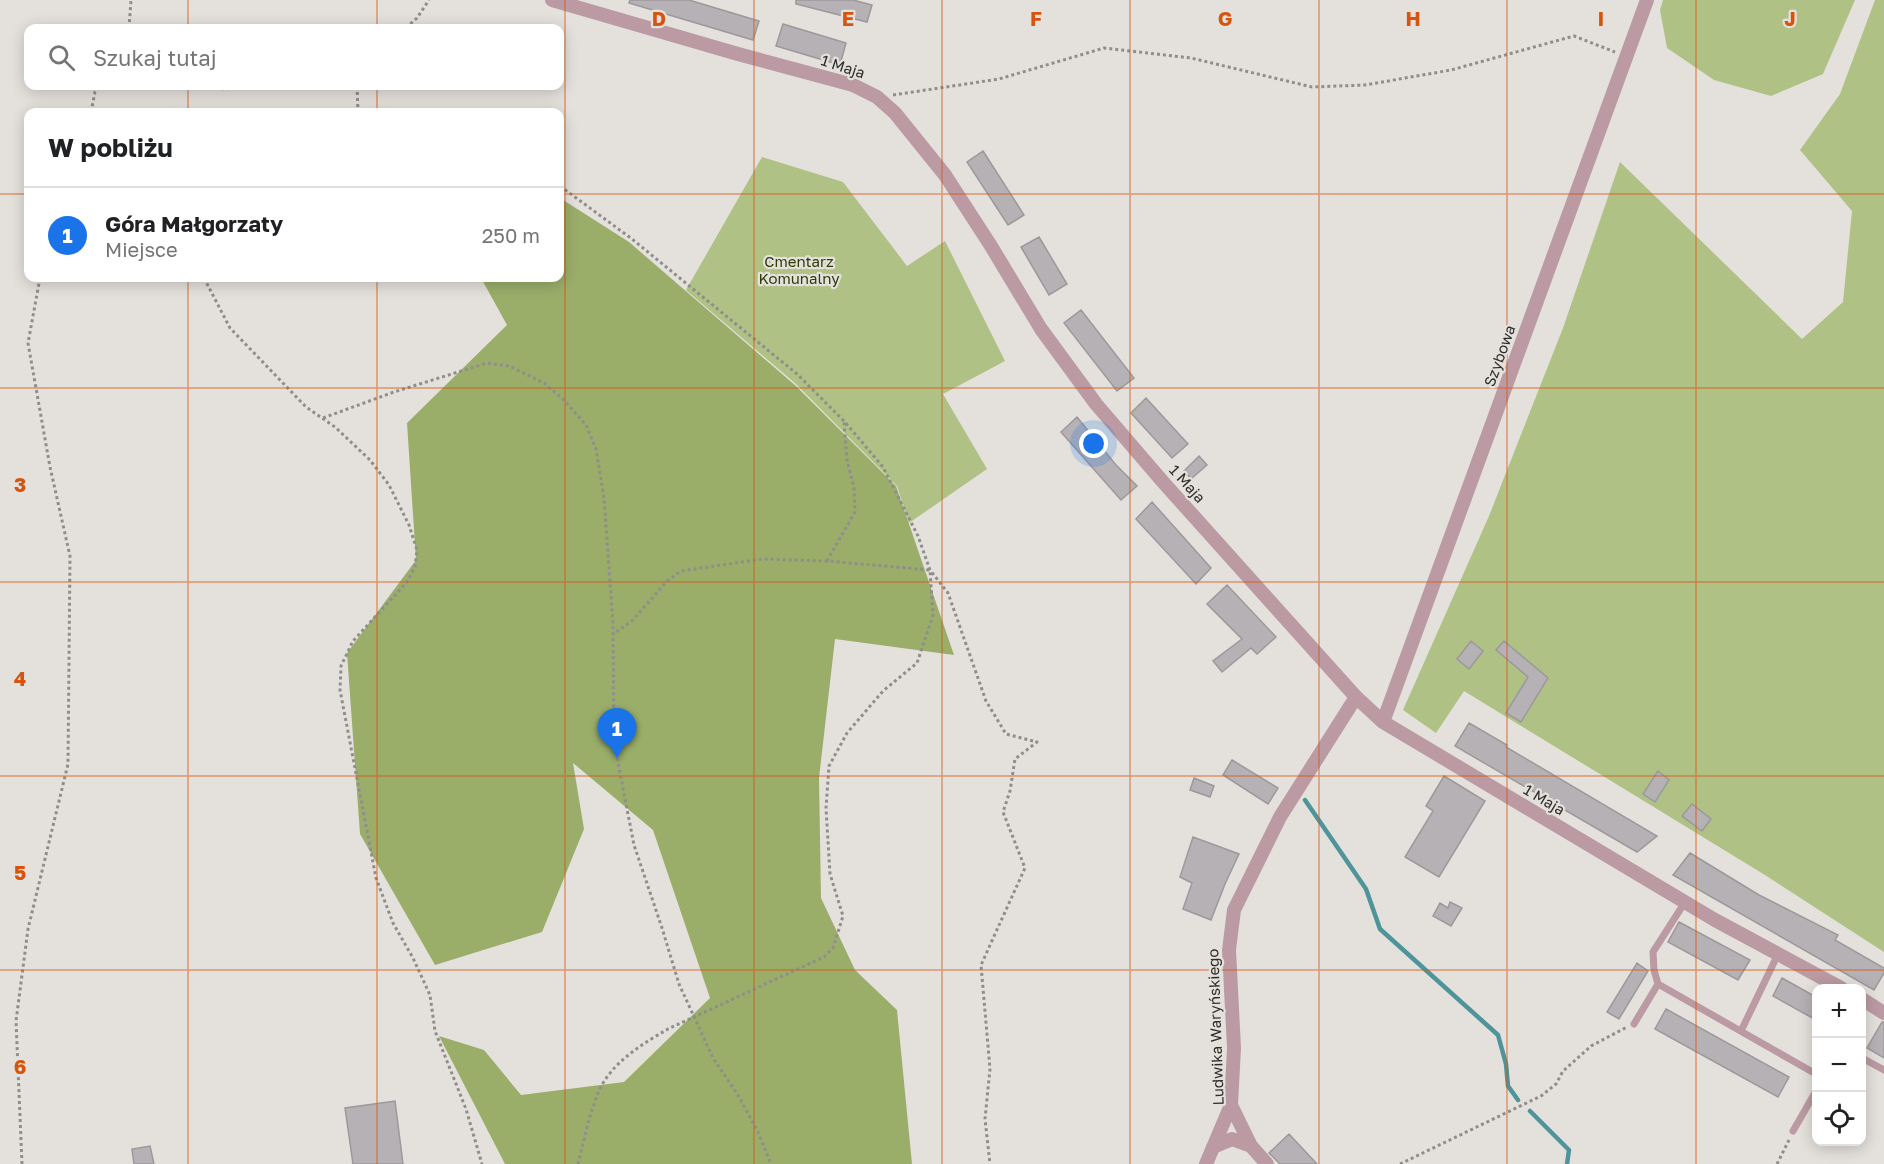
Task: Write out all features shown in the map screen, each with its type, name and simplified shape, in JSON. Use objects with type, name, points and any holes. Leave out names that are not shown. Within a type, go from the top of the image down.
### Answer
[{"type":"street","name":"1 Maja","points":[[552,0],[854,85],[877,97],[894,113],[945,175],[1041,329],[1096,404],[1356,697],[1383,722],[1684,902],[1834,984]]},
{"type":"street","name":"Szybowa","points":[[1383,722],[1647,0]]},
{"type":"street","name":"Ludwika Waryńskiego","points":[[1267,1164],[1251,1146],[1231,1105],[1234,1048],[1228,950],[1234,910],[1280,817],[1356,697]]},
{"type":"street","points":[[1866,1005],[1884,1013]]},
{"type":"street","points":[[1206,1164],[1231,1105]]},
{"type":"street","points":[[1213,1147],[1232,1139],[1251,1146]]},
{"type":"lane","points":[[1684,902],[1653,952],[1658,984],[1812,1072]]},
{"type":"lane","points":[[1741,1031],[1778,954]]},
{"type":"lane","points":[[1634,1024],[1658,984]]},
{"type":"lane","points":[[1866,1060],[1884,1070]]},
{"type":"lane","points":[[1793,1131],[1815,1092]]},
{"type":"path","points":[[129,24],[131,0]]},
{"type":"path","points":[[410,24],[429,0]]},
{"type":"path","points":[[877,97],[999,79],[1104,48],[1191,58],[1312,87],[1365,85],[1451,70],[1574,36],[1627,56]]},
{"type":"path","points":[[92,108],[97,90]]},
{"type":"path","points":[[357,90],[358,108]]},
{"type":"path","points":[[564,189],[632,238],[797,374],[844,421],[883,467],[918,536],[930,570],[933,615],[917,663],[883,691],[854,724],[829,766],[826,808],[830,874],[843,916],[833,948],[824,957],[668,1029],[645,1042],[625,1058],[607,1077],[599,1090],[578,1164]]},
{"type":"path","points":[[22,1164],[16,1021],[28,929],[68,764],[70,556],[50,467],[28,343],[39,282]]},
{"type":"path","points":[[206,282],[230,328],[306,407],[335,427],[370,460],[389,485],[409,525],[417,550],[415,567],[407,582],[353,641],[341,666],[340,690],[376,878],[393,923],[430,995],[435,1030],[466,1109],[482,1164]]},
{"type":"path","points":[[323,418],[394,392],[487,363],[510,366],[544,383],[565,401],[586,425],[596,449],[604,498],[613,634],[614,742],[634,845],[679,984],[713,1058],[753,1122],[771,1164]]},
{"type":"path","points":[[827,561],[855,512],[854,488],[847,460],[844,421]]},
{"type":"path","points":[[613,634],[632,621],[667,581],[681,571],[762,559],[827,561],[930,570],[948,594],[986,701],[1006,734],[1036,742],[1016,759],[1003,812],[1025,868],[981,965],[990,1069],[985,1119],[990,1164]]},
{"type":"path","points":[[1400,1164],[1542,1096],[1556,1084],[1563,1071],[1591,1046],[1634,1024]]},
{"type":"path","points":[[1777,1164],[1793,1131]]},
{"type":"green space","points":[[1663,0],[1855,0],[1823,74],[1771,96],[1714,80],[1667,48],[1660,10]]},
{"type":"green space","points":[[1875,0],[1884,0],[1884,952],[1765,875],[1464,691],[1436,733],[1403,710],[1489,516],[1563,328],[1620,162],[1802,339],[1843,302],[1852,211],[1800,150],[1840,94]]},
{"type":"green space","name":"Cmentarz Komunalny","points":[[762,157],[843,182],[907,266],[945,241],[1005,361],[943,394],[987,469],[909,523],[897,486],[796,384],[686,290]]},
{"type":"green space","points":[[564,201],[629,242],[796,386],[896,486],[954,655],[835,639],[819,778],[821,898],[855,970],[897,1010],[912,1164],[505,1164],[439,1036],[484,1050],[521,1095],[624,1082],[710,998],[653,830],[573,763],[584,829],[542,932],[435,965],[360,834],[347,653],[416,560],[407,423],[507,325],[483,282],[564,282]]},
{"type":"building","points":[[630,0],[689,0],[759,21],[753,40],[629,3]]},
{"type":"building","points":[[796,0],[853,0],[872,5],[867,22],[796,4]]},
{"type":"building","points":[[783,24],[846,43],[840,65],[776,46]]},
{"type":"building","points":[[983,151],[1024,215],[1008,225],[967,162]]},
{"type":"building","points":[[1039,237],[1067,284],[1049,295],[1021,247]]},
{"type":"building","points":[[1081,310],[1134,378],[1117,391],[1064,323]]},
{"type":"building","points":[[1146,398],[1188,444],[1172,458],[1131,413]]},
{"type":"building","points":[[1077,417],[1116,465],[1137,486],[1121,500],[1061,432]]},
{"type":"building","points":[[1199,456],[1207,465],[1191,479],[1184,471]]},
{"type":"building","points":[[1152,502],[1211,568],[1196,584],[1136,519]]},
{"type":"building","points":[[1227,585],[1276,637],[1257,654],[1251,648],[1222,672],[1213,661],[1242,639],[1207,604]]},
{"type":"building","points":[[1471,641],[1483,651],[1469,669],[1457,659]]},
{"type":"building","points":[[1504,641],[1548,678],[1521,722],[1506,713],[1528,677],[1496,650]]},
{"type":"building","points":[[1469,723],[1657,836],[1637,852],[1455,746]]},
{"type":"building","points":[[1232,760],[1278,788],[1268,804],[1223,775]]},
{"type":"building","points":[[1658,771],[1669,780],[1655,802],[1643,794]]},
{"type":"building","points":[[1444,776],[1485,801],[1439,877],[1405,857],[1433,811],[1426,806]]},
{"type":"building","points":[[1194,778],[1214,786],[1210,797],[1190,790]]},
{"type":"building","points":[[1692,804],[1711,819],[1702,831],[1682,816]]},
{"type":"building","points":[[1193,837],[1239,854],[1211,920],[1183,909],[1192,883],[1180,877]]},
{"type":"building","points":[[1690,853],[1759,895],[1838,935],[1835,940],[1884,968],[1884,973],[1874,990],[1673,875]]},
{"type":"building","points":[[1450,902],[1462,908],[1451,926],[1433,916],[1440,903],[1448,908]]},
{"type":"building","points":[[1679,922],[1750,960],[1738,980],[1668,942]]},
{"type":"building","points":[[1637,963],[1648,971],[1619,1019],[1607,1012]]},
{"type":"building","points":[[1782,978],[1812,995],[1812,1018],[1773,996]]},
{"type":"building","points":[[1666,1009],[1789,1077],[1778,1097],[1655,1029]]},
{"type":"building","points":[[1884,1022],[1884,1058],[1867,1048]]},
{"type":"building","points":[[395,1101],[403,1164],[353,1164],[345,1108]]},
{"type":"building","points":[[1289,1134],[1317,1164],[1280,1164],[1269,1153]]},
{"type":"building","points":[[150,1146],[154,1164],[134,1164],[132,1149]]},
{"type":"waterway","points":[[1305,800],[1366,889],[1380,929],[1498,1035],[1506,1064],[1508,1086],[1518,1100]]},
{"type":"waterway","points":[[1530,1111],[1569,1150],[1567,1164]]},
{"type":"place","name":"Góra Małgorzaty","points":[[617,758]]}]
